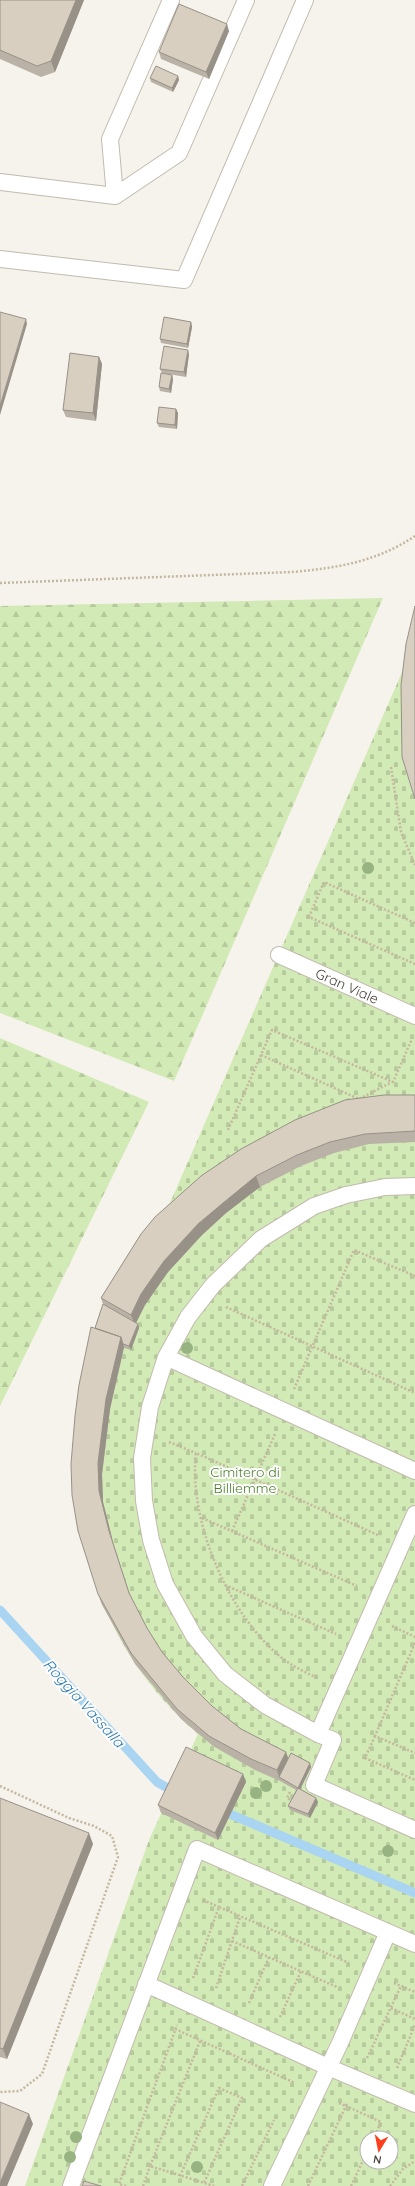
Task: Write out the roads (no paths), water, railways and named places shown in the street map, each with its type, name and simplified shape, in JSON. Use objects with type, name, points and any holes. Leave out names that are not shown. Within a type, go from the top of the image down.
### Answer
[{"type":"lane","points":[[115,196],[110,139],[171,0]]},
{"type":"lane","points":[[0,182],[115,196],[179,153],[246,0]]},
{"type":"lane","points":[[0,259],[184,280],[305,0]]},
{"type":"lane","name":"Gran Viale","points":[[279,955],[415,1016]]},
{"type":"lane","points":[[415,1186],[386,1187],[346,1195],[314,1206],[261,1240],[214,1285],[188,1317],[166,1357],[150,1407],[142,1458],[144,1501],[151,1540],[165,1584],[194,1636],[225,1674],[265,1705],[318,1734],[333,1740],[314,1785],[415,1830]]},
{"type":"lane","points":[[166,1357],[415,1471]]},
{"type":"lane","points":[[318,1734],[415,1514]]},
{"type":"lane","points":[[71,2186],[196,1849],[415,1944]]},
{"type":"lane","points":[[272,2186],[328,2067],[388,1932]]},
{"type":"lane","points":[[146,1984],[328,2067],[415,2104]]},
{"type":"waterway","name":"Roggia Vassalla","points":[[0,1610],[157,1782],[171,1790]]},
{"type":"waterway","name":"Roggia Vassalla","points":[[230,1814],[415,1893]]},
{"type":"park label","name":"Cimitero di Billiemme","points":[[245,1480]]}]
